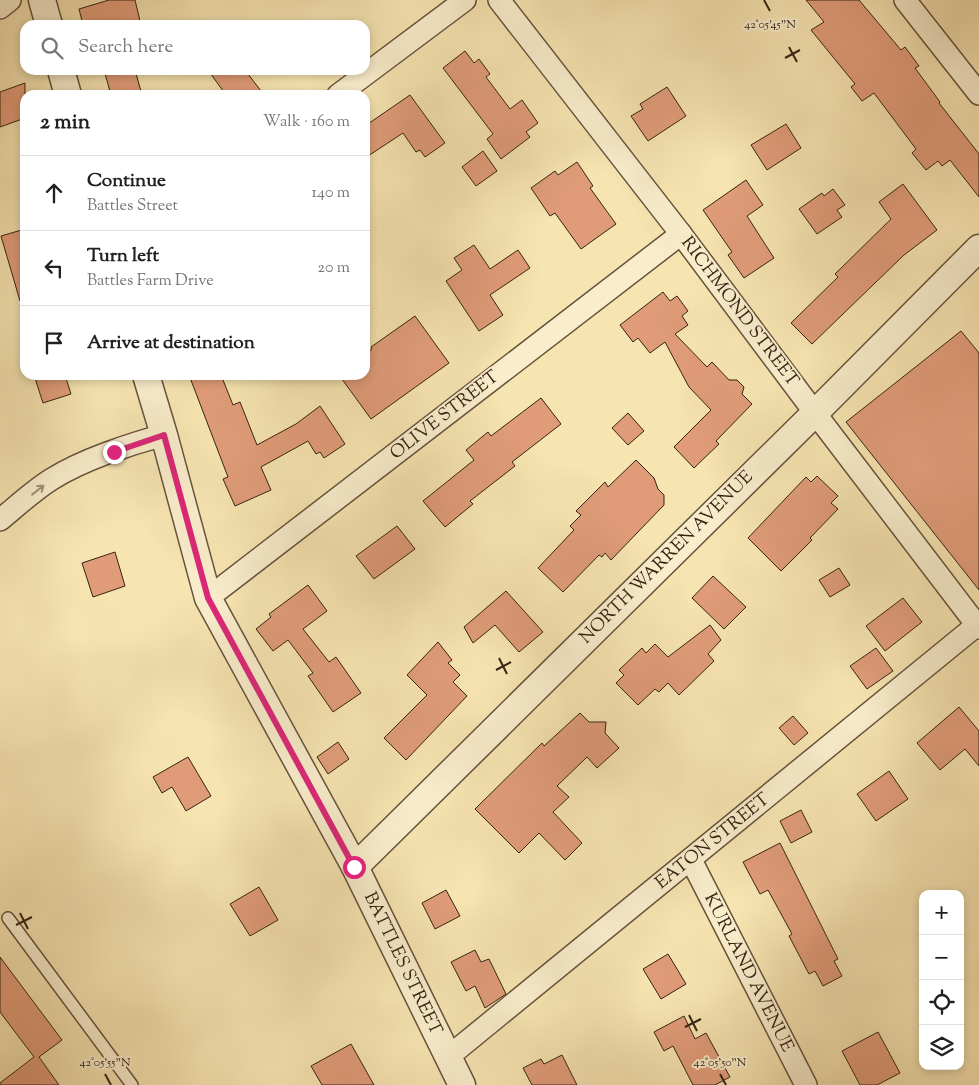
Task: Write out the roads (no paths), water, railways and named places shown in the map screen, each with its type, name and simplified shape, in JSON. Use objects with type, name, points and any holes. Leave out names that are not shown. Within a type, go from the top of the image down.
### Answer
[{"type":"street","points":[[0,8],[10,0]]},
{"type":"street","points":[[42,0],[48,20]]},
{"type":"street","points":[[370,71],[465,0]]},
{"type":"street","name":"RICHMOND STREET","points":[[499,0],[681,234],[978,627]]},
{"type":"street","points":[[905,0],[979,94]]},
{"type":"street","points":[[62,75],[67,90]]},
{"type":"street","points":[[345,90],[365,75]]},
{"type":"street","name":"OLIVE STREET","points":[[208,598],[681,234]]},
{"type":"street","name":"NORTH WARREN AVENUE","points":[[354,867],[815,413],[979,248]]},
{"type":"street","name":"BATTLES STREET","points":[[148,380],[208,598],[354,867],[462,1085]]},
{"type":"street","points":[[0,520],[52,479],[84,463],[164,435]]},
{"type":"street","name":"EATON STREET","points":[[448,1057],[978,627]]},
{"type":"street","name":"KURLAND AVENUE","points":[[691,860],[806,1085]]},
{"type":"lane","points":[[8,918],[132,1085]]}]
